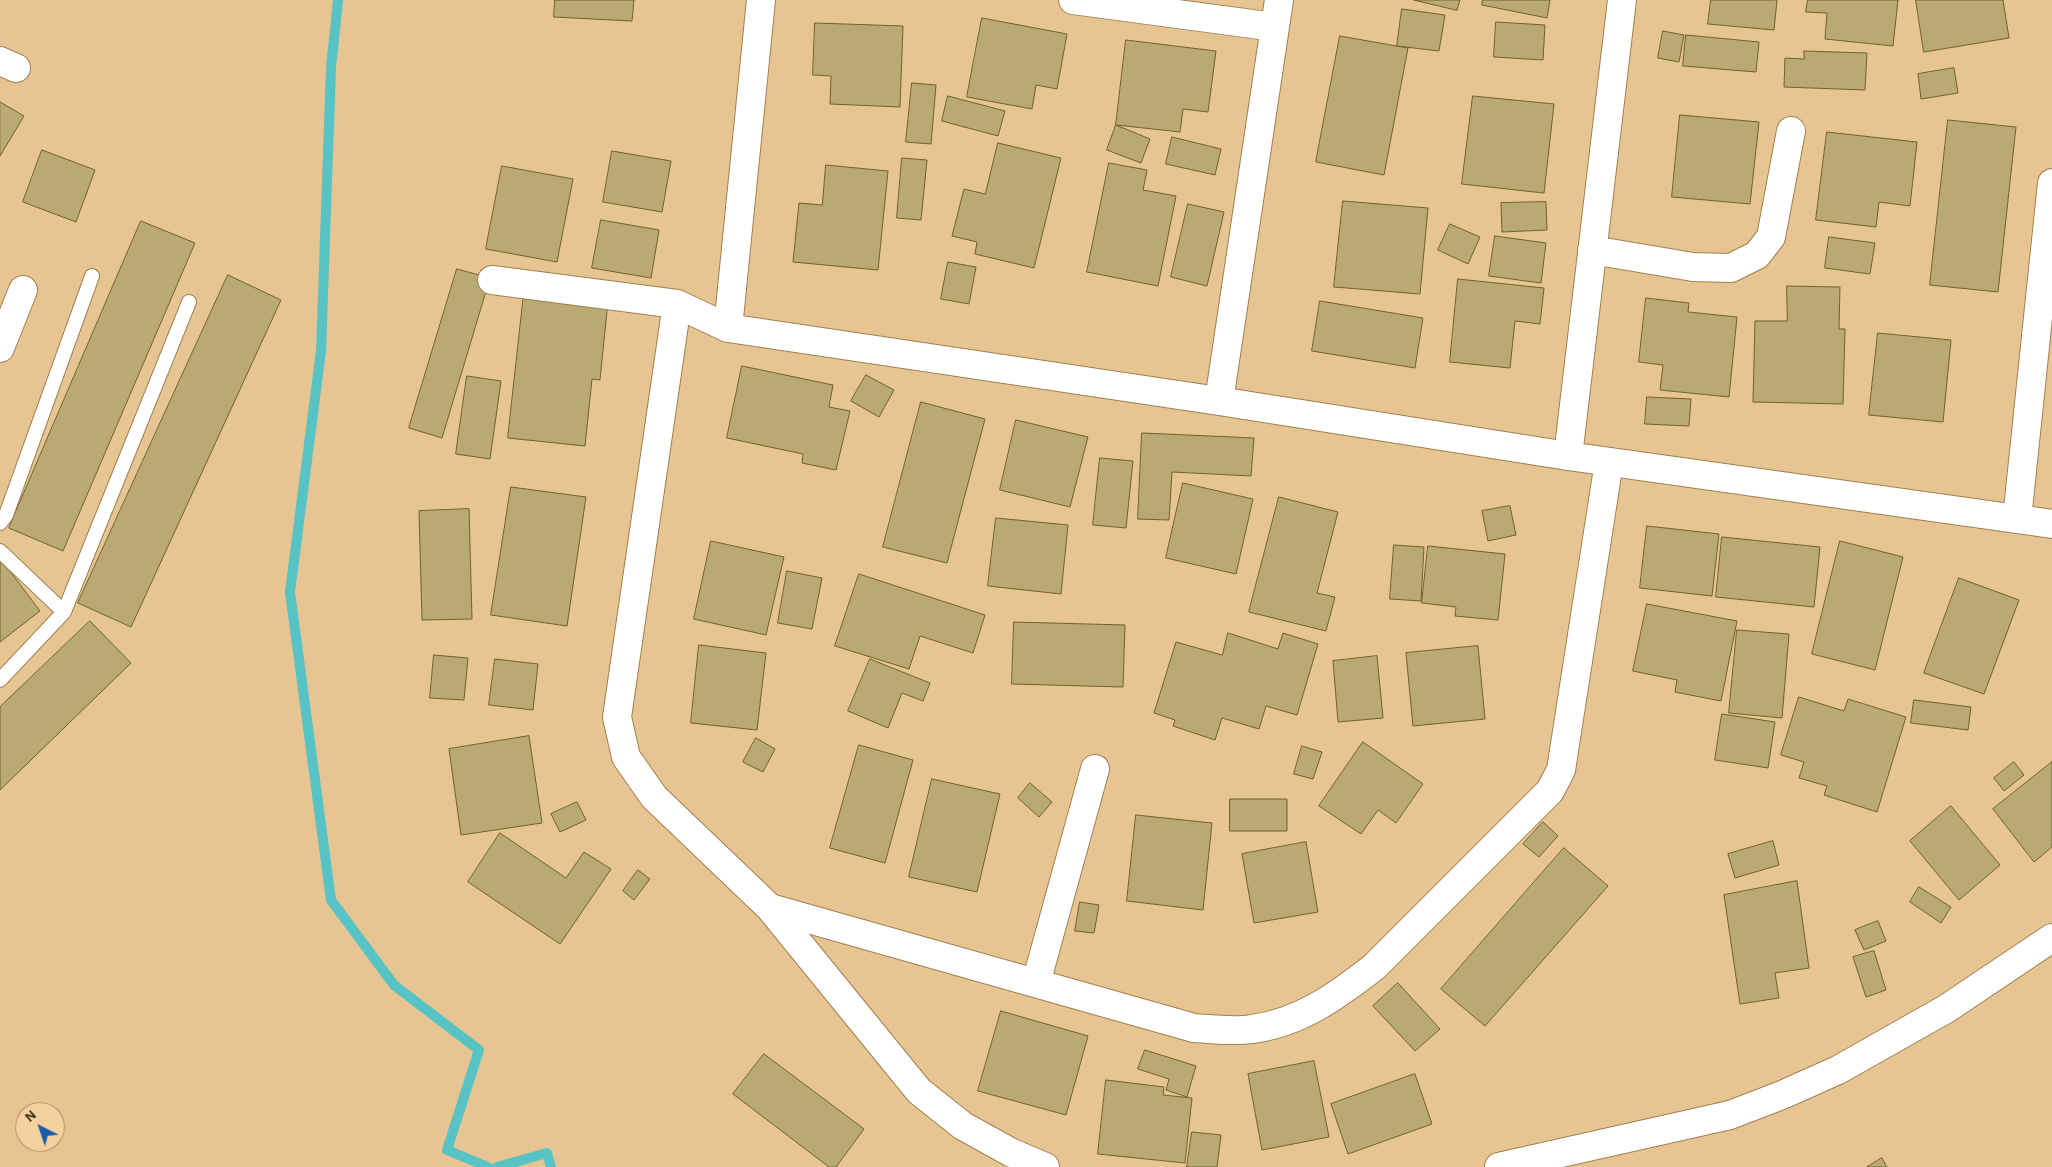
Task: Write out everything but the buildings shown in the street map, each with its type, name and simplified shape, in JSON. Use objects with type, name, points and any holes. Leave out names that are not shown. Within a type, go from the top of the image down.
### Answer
[{"type":"street","points":[[728,328],[761,0]]},
{"type":"street","points":[[1073,0],[1275,26]]},
{"type":"street","points":[[1219,401],[1279,0]]},
{"type":"street","points":[[1568,456],[1622,0]]},
{"type":"street","points":[[1592,250],[1693,267],[1731,268],[1757,256],[1771,237],[1791,131]]},
{"type":"street","points":[[2017,519],[2052,183]]},
{"type":"street","points":[[492,280],[677,304],[728,328],[1219,401],[1568,456],[2052,524]]},
{"type":"street","points":[[0,348],[23,290]]},
{"type":"street","points":[[677,304],[617,717],[626,757],[654,797],[770,908],[919,1091],[963,1126],[1012,1153],[1045,1167]]},
{"type":"street","points":[[770,908],[1194,1028],[1252,1029],[1300,1017],[1343,991],[1374,967],[1550,791],[1561,770],[1609,462]]},
{"type":"street","points":[[1036,983],[1095,769]]},
{"type":"street","points":[[1499,1167],[1730,1115],[1782,1095],[1838,1070],[1946,1009],[2052,938]]},
{"type":"lane","points":[[0,523],[6,515],[92,276]]},
{"type":"lane","points":[[0,680],[64,612],[189,302]]},
{"type":"lane","points":[[0,551],[64,612]]},
{"type":"waterway","points":[[338,0],[331,68],[321,351],[290,592],[331,900],[394,985],[479,1050],[447,1150],[488,1167]]},
{"type":"waterway","points":[[497,1167],[547,1153],[551,1167]]}]
